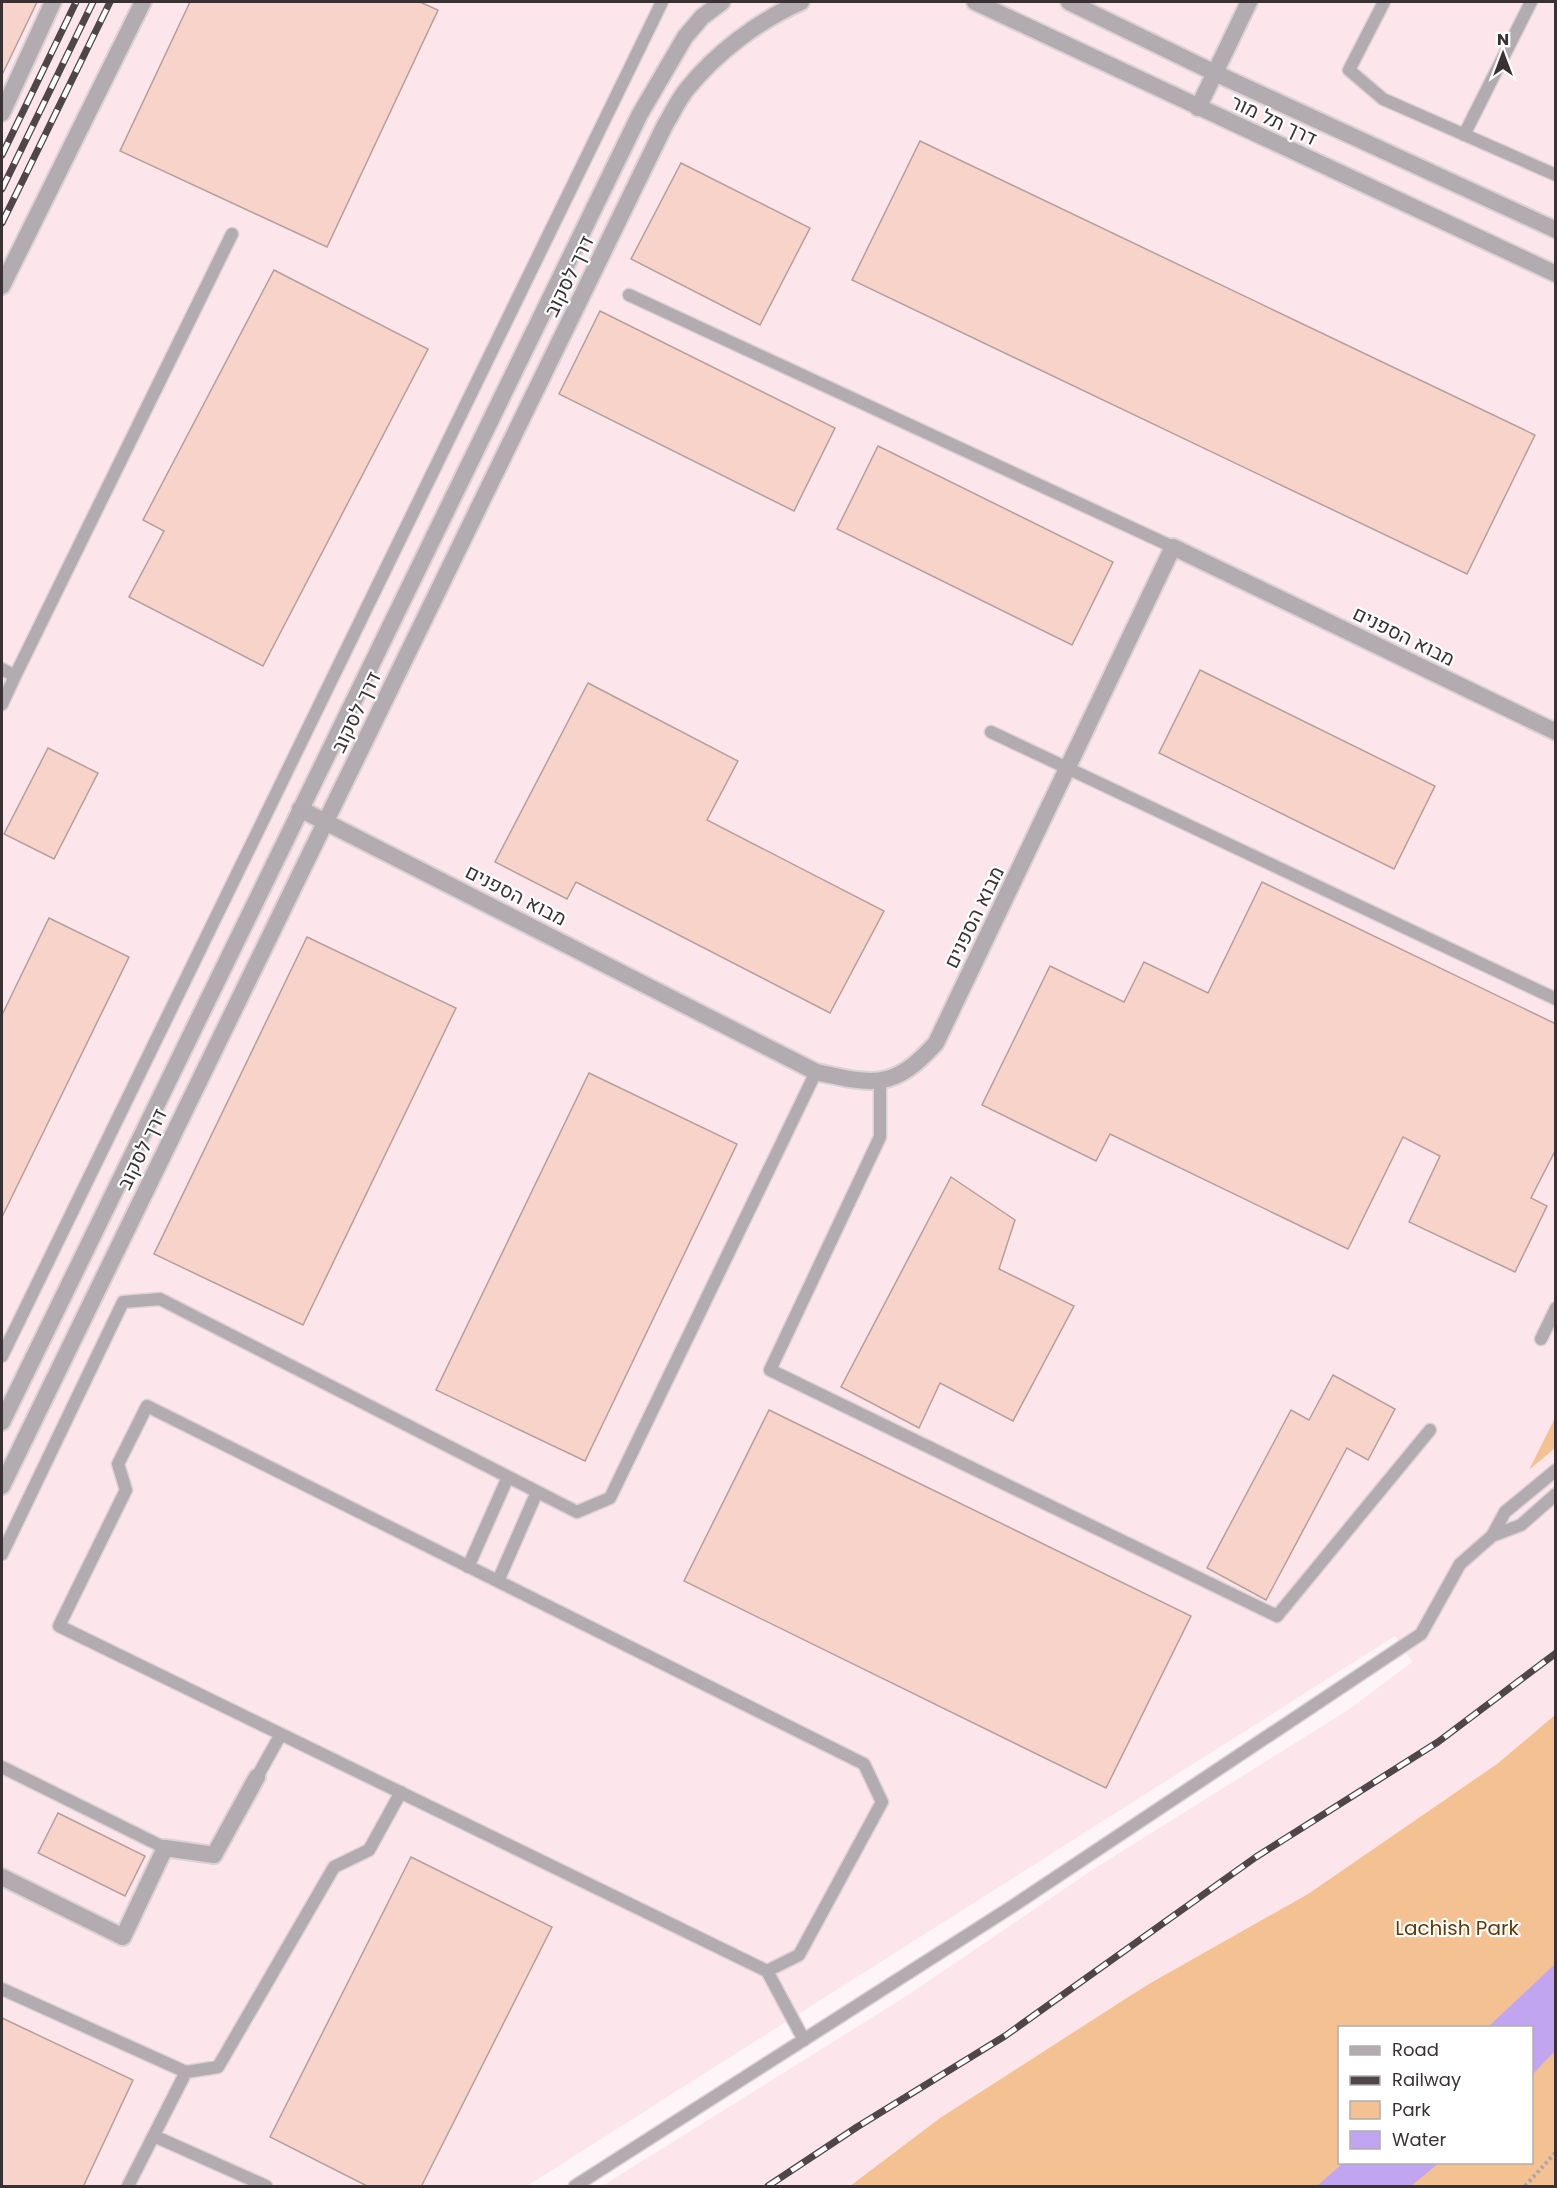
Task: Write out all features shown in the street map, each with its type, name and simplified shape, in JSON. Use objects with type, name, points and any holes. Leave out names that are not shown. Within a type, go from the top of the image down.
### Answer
[{"type":"street","points":[[2,88],[41,2]]},
{"type":"street","points":[[2,113],[53,2]]},
{"type":"street","points":[[2,286],[142,2]]},
{"type":"street","name":"דרך לסקוב","points":[[2,1422],[640,114],[685,37],[702,17],[722,2]]},
{"type":"street","name":"דרך לסקוב","points":[[2,1486],[670,117],[686,91],[726,49],[774,15],[801,2]]},
{"type":"street","name":"דרך תל מור","points":[[975,2],[1556,274]]},
{"type":"street","name":"דרך תל מור","points":[[1069,2],[1215,73],[1556,230]]},
{"type":"street","points":[[1198,108],[1249,2]]},
{"type":"street","name":"מבוא הספנים","points":[[300,809],[816,1072],[858,1082],[880,1081],[902,1075],[920,1061],[936,1043],[1173,548],[1556,732]]},
{"type":"street","points":[[2,1877],[123,1937],[165,1848],[214,1855],[257,1777]]},
{"type":"lane","points":[[2,1356],[662,2]]},
{"type":"lane","points":[[1384,2],[1349,70],[1383,99],[1556,175]]},
{"type":"lane","points":[[1464,135],[1531,2]]},
{"type":"lane","points":[[2,704],[232,234]]},
{"type":"lane","points":[[629,295],[1173,548]]},
{"type":"lane","points":[[2,669],[15,676]]},
{"type":"lane","points":[[991,732],[1556,999]]},
{"type":"lane","points":[[2,1554],[123,1302],[160,1299],[577,1512],[610,1498],[816,1072]]},
{"type":"lane","points":[[880,1081],[880,1137],[770,1370],[1277,1616],[1430,1430]]},
{"type":"lane","points":[[1541,1339],[1556,1308]]},
{"type":"lane","points":[[767,1971],[799,1955],[882,1802],[864,1764],[147,1407],[118,1464],[126,1490],[59,1626],[767,1971],[804,2040]]},
{"type":"lane","points":[[575,2187],[1012,1906],[1421,1634],[1460,1564],[1492,1536],[1505,1512],[1556,1470]]},
{"type":"lane","points":[[468,1567],[508,1477]]},
{"type":"lane","points":[[498,1581],[537,1492]]},
{"type":"lane","points":[[1492,1536],[1521,1525],[1556,1494]]},
{"type":"lane","points":[[257,1777],[281,1734]]},
{"type":"lane","points":[[2,1767],[165,1848]]},
{"type":"lane","points":[[2,1989],[186,2072],[219,2067],[334,1867],[369,1850],[401,1792]]},
{"type":"lane","points":[[128,2187],[186,2072]]},
{"type":"lane","points":[[154,2136],[266,2187]]},
{"type":"path","points":[[1525,2187],[1556,2152]]},
{"type":"shaded area","points":[[2,2],[1555,2],[1555,1715],[1497,1764],[1308,1894],[1147,1985],[940,2118],[850,2186],[602,2186],[908,1995],[1092,1870],[1348,1710],[1412,1662],[1395,1636],[527,2186],[2,2186]]},
{"type":"green space","points":[[1555,1418],[1555,1448],[1529,1470]]},
{"type":"green space","name":"Lachish Park","points":[[1555,1715],[1555,2186],[850,2186],[940,2118],[1147,1985],[1308,1894],[1497,1764]]},
{"type":"water","points":[[1555,1964],[1555,2051],[1533,2074],[1533,2026],[1489,2026]]},
{"type":"water","points":[[1342,2164],[1438,2164],[1411,2186],[1317,2186]]},
{"type":"building","points":[[2,2],[37,2],[2,75]]},
{"type":"building","points":[[190,2],[420,2],[438,10],[327,247],[120,151]]},
{"type":"building","points":[[920,141],[1535,435],[1467,574],[852,280]]},
{"type":"building","points":[[681,163],[810,228],[760,325],[631,259]]},
{"type":"building","points":[[274,270],[428,349],[263,666],[129,597],[164,531],[143,520]]},
{"type":"building","points":[[600,311],[835,428],[794,511],[559,394]]},
{"type":"building","points":[[878,446],[1113,562],[1072,645],[837,529]]},
{"type":"building","points":[[1200,670],[1435,786],[1394,869],[1159,753]]},
{"type":"building","points":[[588,683],[738,761],[707,820],[884,911],[830,1013],[576,882],[567,899],[495,862]]},
{"type":"building","points":[[48,748],[98,773],[54,859],[4,834]]},
{"type":"building","points":[[1262,882],[1556,1024],[1556,1149],[1531,1198],[1547,1206],[1515,1272],[1409,1222],[1440,1156],[1403,1137],[1348,1249],[1110,1134],[1096,1161],[982,1105],[1050,966],[1124,1002],[1144,962],[1208,993]]},
{"type":"building","points":[[49,918],[129,957],[2,1217],[2,1015]]},
{"type":"building","points":[[307,937],[456,1008],[303,1325],[154,1254]]},
{"type":"building","points":[[589,1073],[737,1144],[585,1461],[436,1390]]},
{"type":"building","points":[[951,1177],[1015,1220],[999,1269],[1074,1306],[1013,1421],[940,1383],[919,1428],[841,1387]]},
{"type":"building","points":[[1333,1375],[1395,1409],[1368,1460],[1347,1448],[1266,1600],[1207,1568],[1291,1410],[1309,1420]]},
{"type":"building","points":[[769,1410],[1191,1616],[1106,1788],[684,1581]]},
{"type":"building","points":[[58,1813],[145,1856],[125,1896],[38,1853]]},
{"type":"building","points":[[411,1857],[552,1927],[421,2187],[369,2187],[270,2137]]},
{"type":"building","points":[[2,2018],[133,2080],[83,2187],[2,2187]]},
{"type":"railway","points":[[2,155],[76,2]]},
{"type":"railway","points":[[2,189],[93,2]]},
{"type":"railway","points":[[2,223],[110,2]]},
{"type":"railway","points":[[768,2186],[857,2127],[1005,2036],[1256,1857],[1438,1742],[1556,1653]]}]
